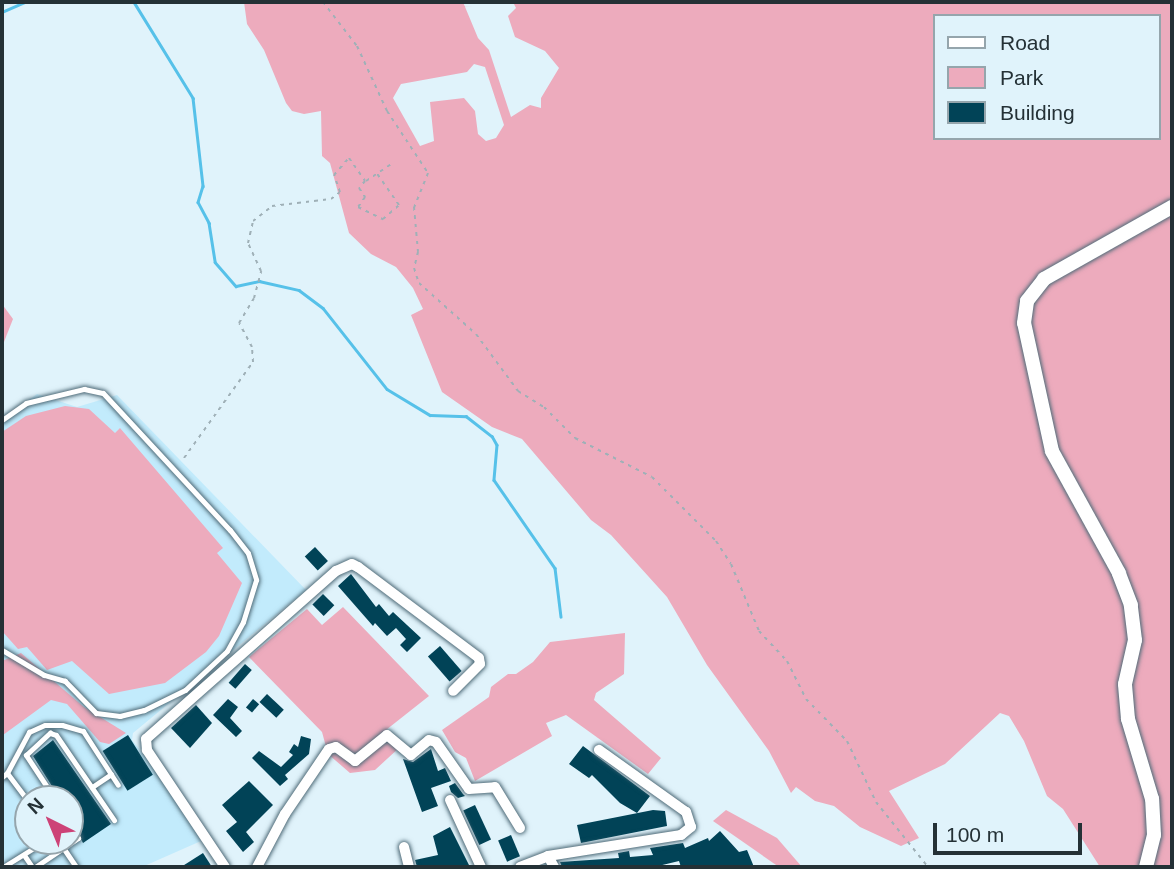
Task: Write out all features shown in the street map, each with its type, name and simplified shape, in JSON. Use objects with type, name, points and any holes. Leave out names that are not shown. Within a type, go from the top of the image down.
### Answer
[{"type":"main road","points":[[1146,867],[1154,835],[1152,799],[1128,719],[1125,684],[1135,640],[1131,605],[1119,573],[1052,451],[1024,323],[1027,301],[1044,279],[1172,207]]},
{"type":"street","points":[[226,867],[147,750],[146,739],[335,571],[352,564],[479,658],[480,664],[453,691]]},
{"type":"street","points":[[257,867],[285,814],[329,749],[335,747],[355,761],[387,735],[411,755],[429,740],[436,742],[469,789],[495,787],[520,828]]},
{"type":"street","points":[[520,867],[548,856],[681,835],[691,827],[686,812],[599,750]]},
{"type":"street","points":[[450,800],[481,867]]},
{"type":"street","points":[[404,847],[409,867]]},
{"type":"street","points":[[548,856],[554,867]]},
{"type":"lane","points":[[2,420],[26,403],[85,389],[103,393],[230,530],[248,553],[256,580],[243,622],[227,651],[185,690],[144,710],[120,716],[96,713],[65,681],[8,656],[2,650]]},
{"type":"lane","points":[[2,663],[8,656]]},
{"type":"lane","points":[[4,775],[26,734],[53,724],[83,731],[118,785]]},
{"type":"lane","points":[[45,785],[26,752],[50,733],[114,820]]},
{"type":"lane","points":[[92,787],[111,774]]},
{"type":"lane","points":[[3,867],[24,855],[34,867],[54,855]]},
{"type":"path","points":[[323,2],[356,46],[387,111],[428,173],[414,207],[418,252],[414,268],[419,283],[476,334],[518,391],[544,407],[575,438],[652,477],[716,541],[731,564],[759,631],[787,661],[806,699],[847,741],[876,802],[928,867]]},
{"type":"path","points":[[184,458],[253,362],[252,347],[239,323],[254,299],[255,282],[261,271],[247,232],[267,208],[331,199],[340,192],[334,175],[349,158],[365,181]]},
{"type":"path","points":[[377,174],[399,205],[389,216],[375,219],[358,207],[365,197],[359,188],[365,181],[394,162]]},
{"type":"shaded area","points":[[37,394],[77,407],[117,395],[306,590],[133,733],[132,740],[163,779],[201,841],[142,867],[2,867],[2,419]]},
{"type":"green space","points":[[244,2],[463,2],[478,38],[489,50],[511,117],[530,105],[541,108],[541,98],[559,68],[545,51],[515,37],[508,16],[516,8],[513,2],[1172,2],[1172,867],[1100,867],[1063,809],[1047,796],[1024,741],[1009,716],[1000,713],[945,764],[889,791],[919,838],[901,846],[860,827],[834,806],[815,801],[796,787],[791,793],[769,751],[707,665],[667,597],[611,535],[591,520],[522,439],[492,427],[442,392],[411,315],[423,309],[413,288],[396,267],[371,254],[349,233],[330,163],[322,156],[321,111],[304,114],[292,111],[286,103],[264,50],[247,24]],"holes":[[[474,64],[485,67],[504,125],[496,138],[486,141],[478,134],[475,111],[464,98],[430,102],[434,141],[420,146],[393,98],[401,84],[467,72]]]},
{"type":"green space","points":[[2,304],[13,319],[2,347]]},
{"type":"green space","points":[[65,406],[89,409],[115,433],[120,428],[223,548],[217,553],[242,583],[219,636],[206,652],[165,683],[109,694],[72,661],[47,670],[27,647],[18,649],[2,631],[2,432],[26,416]]},
{"type":"green space","points":[[343,607],[429,696],[386,730],[400,747],[375,770],[350,773],[328,754],[322,732],[249,657],[307,609],[322,625]]},
{"type":"green space","points":[[625,633],[624,674],[596,693],[594,700],[661,758],[648,774],[566,715],[546,723],[552,736],[475,781],[466,758],[455,752],[442,730],[489,697],[491,687],[508,674],[516,674],[533,662],[550,642]]},
{"type":"green space","points":[[21,653],[84,707],[126,733],[109,744],[100,742],[67,704],[51,700],[3,735],[2,661]]},
{"type":"green space","points":[[726,810],[777,838],[802,867],[779,867],[713,821]]},
{"type":"building","points":[[315,547],[328,561],[318,570],[305,557]]},
{"type":"building","points":[[351,574],[376,607],[379,604],[389,616],[393,612],[421,638],[407,652],[400,645],[406,639],[396,628],[387,636],[375,623],[373,626],[338,586]]},
{"type":"building","points":[[323,594],[334,605],[324,616],[312,605]]},
{"type":"building","points":[[440,646],[462,671],[450,681],[428,656]]},
{"type":"building","points":[[245,664],[252,670],[235,689],[229,683]]},
{"type":"building","points":[[267,694],[284,710],[276,718],[259,702]]},
{"type":"building","points":[[228,699],[238,707],[230,718],[242,731],[236,737],[213,715]]},
{"type":"building","points":[[253,699],[259,704],[252,713],[246,707]]},
{"type":"building","points":[[196,705],[212,723],[190,748],[171,728]]},
{"type":"building","points":[[128,735],[153,775],[127,791],[103,751]]},
{"type":"building","points":[[301,736],[311,739],[309,754],[285,775],[288,779],[280,786],[252,758],[259,751],[281,767],[293,755],[289,752],[294,744],[298,747]]},
{"type":"building","points":[[53,740],[111,824],[84,842],[84,785],[51,785],[33,756]]},
{"type":"building","points":[[583,746],[650,796],[637,813],[620,803],[592,775],[589,778],[569,764]]},
{"type":"building","points":[[431,749],[438,771],[445,768],[451,781],[431,788],[438,806],[422,812],[403,759],[413,762]]},
{"type":"building","points":[[249,781],[273,805],[246,832],[254,842],[243,852],[226,831],[237,822],[222,805]]},
{"type":"building","points":[[455,783],[465,796],[458,798],[451,792],[449,786]]},
{"type":"building","points":[[475,805],[491,839],[479,845],[463,810]]},
{"type":"building","points":[[653,810],[665,811],[667,826],[581,843],[577,825]]},
{"type":"building","points":[[450,827],[470,867],[417,867],[415,860],[438,855],[433,836]]},
{"type":"building","points":[[720,831],[739,852],[747,850],[754,867],[681,867],[679,861],[654,867],[562,867],[560,862],[619,858],[618,853],[629,851],[630,857],[653,855],[650,848],[683,843],[685,848],[708,838],[709,841]]},
{"type":"building","points":[[511,835],[520,856],[507,862],[498,840]]},
{"type":"building","points":[[203,853],[212,867],[181,867]]},
{"type":"waterway","points":[[2,12],[24,2]]},
{"type":"waterway","points":[[134,2],[193,98],[203,186],[198,202],[209,223],[215,262],[236,286],[259,281],[299,290],[323,308],[387,389],[430,415],[466,416],[492,436],[497,445],[494,480],[555,568],[561,617]]}]
